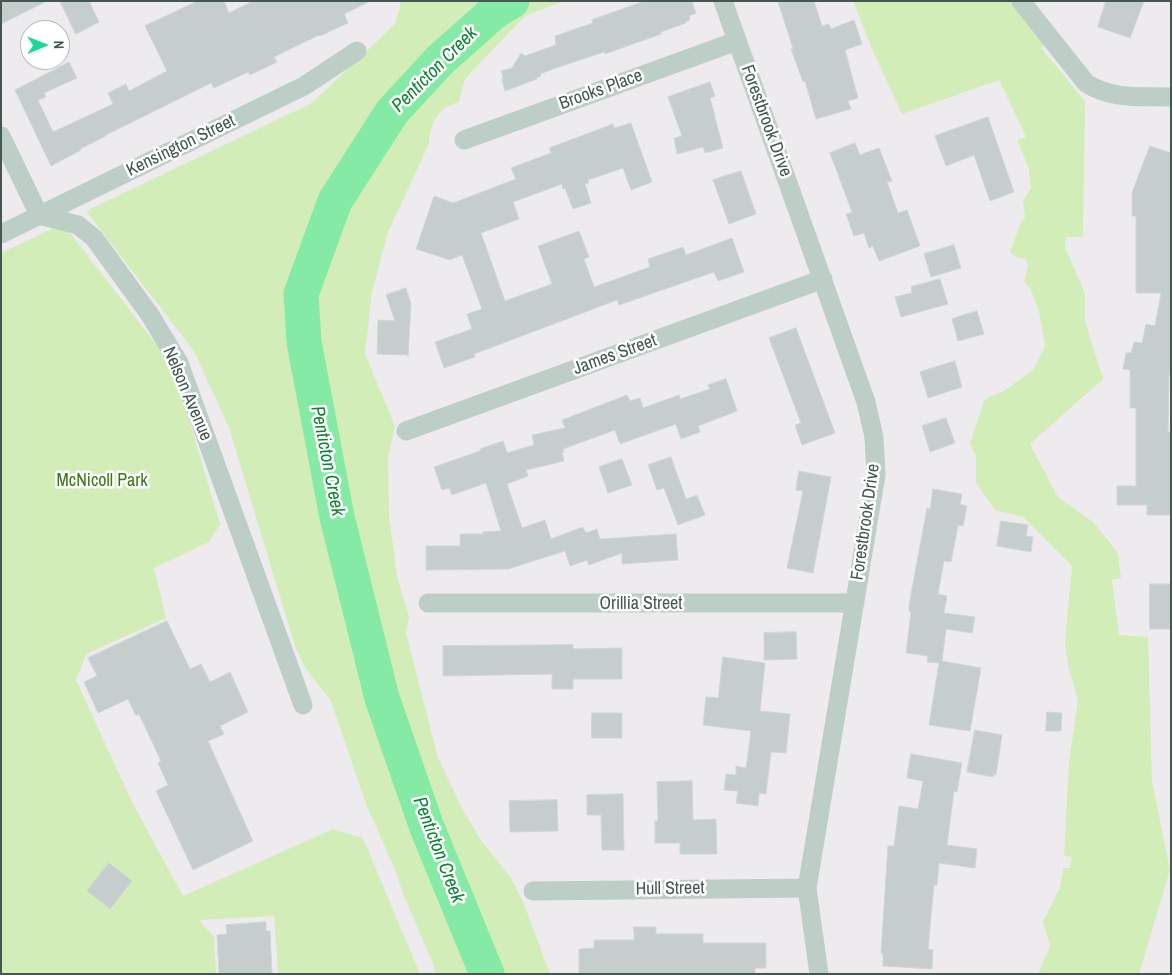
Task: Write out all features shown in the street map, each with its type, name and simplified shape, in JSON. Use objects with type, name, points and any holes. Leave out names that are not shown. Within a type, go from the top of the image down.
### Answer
[{"type":"street","name":"Forestbrook Drive","points":[[724,1],[866,402],[876,450],[876,474],[807,888],[819,974]]},
{"type":"street","points":[[1021,1],[1086,83],[1097,90],[1109,94],[1171,97]]},
{"type":"street","name":"Brooks Place","points":[[464,140],[738,41]]},
{"type":"street","name":"Kensington Street","points":[[1,234],[304,86],[357,51]]},
{"type":"street","points":[[1,136],[39,215]]},
{"type":"street","name":"Nelson Avenue","points":[[39,215],[78,225],[94,238],[150,315],[179,363],[303,705]]},
{"type":"street","name":"James Street","points":[[406,431],[823,279]]},
{"type":"street","name":"Orillia Street","points":[[428,603],[854,603]]},
{"type":"street","name":"Hull Street","points":[[533,891],[807,888]]},
{"type":"green space","points":[[400,1],[564,1],[525,16],[465,79],[459,102],[445,108],[433,122],[429,144],[388,232],[372,292],[365,354],[395,426],[388,457],[389,514],[397,577],[409,617],[406,633],[438,758],[464,812],[481,840],[511,878],[524,904],[550,974],[436,974],[403,894],[396,872],[366,804],[331,701],[305,668],[295,646],[229,428],[194,351],[86,211],[312,103],[394,25],[400,8]]},
{"type":"green space","points":[[853,1],[1010,1],[1044,45],[1041,48],[1085,101],[1083,237],[1066,237],[1065,247],[1085,294],[1085,321],[1103,379],[1030,444],[1058,497],[1093,522],[1118,553],[1121,578],[1112,580],[1119,635],[1148,637],[1152,780],[1170,870],[1139,974],[1038,974],[1050,946],[1043,922],[1060,887],[1063,868],[1070,868],[1072,857],[1064,856],[1069,762],[1078,700],[1068,665],[1065,642],[1072,566],[1023,517],[995,510],[976,483],[976,456],[970,443],[985,399],[1004,391],[1033,370],[1045,346],[1039,311],[1030,288],[1024,282],[1028,265],[1025,259],[1018,258],[1010,252],[1025,217],[1023,201],[1031,188],[1029,169],[1017,140],[1026,137],[999,80],[902,114],[874,54]]},
{"type":"green space","name":"McNicoll Park","points":[[56,227],[71,234],[173,366],[220,524],[209,542],[154,568],[166,618],[86,654],[76,680],[132,802],[183,896],[333,829],[363,838],[420,974],[278,974],[274,916],[199,920],[214,937],[216,974],[1,974],[1,253]]},
{"type":"building","points":[[1,1],[47,1],[1,24]]},
{"type":"building","points":[[60,1],[89,1],[99,22],[76,34]]},
{"type":"building","points":[[198,1],[224,1],[229,13],[253,1],[371,1],[344,14],[348,23],[274,57],[277,62],[250,75],[248,72],[214,88],[211,83],[106,135],[51,166],[15,90],[54,70],[70,70],[70,64],[77,78],[44,93],[46,97],[38,100],[53,132],[113,104],[108,93],[126,84],[129,91],[167,71],[145,26]]},
{"type":"building","points":[[645,1],[692,1],[696,13],[689,16],[690,20],[686,23],[661,32],[661,34],[605,54],[604,52],[553,69],[540,74],[541,76],[537,79],[505,91],[501,71],[512,68],[521,53],[525,56],[556,45],[555,36],[593,23],[592,20]]},
{"type":"building","points":[[778,1],[814,1],[822,26],[829,24],[831,29],[854,20],[862,44],[845,50],[858,98],[848,101],[851,109],[816,119],[805,81],[803,82],[791,49],[793,49]]},
{"type":"building","points":[[1106,1],[1144,1],[1130,38],[1098,27]]},
{"type":"building","points":[[710,82],[715,96],[710,98],[723,148],[705,153],[703,147],[677,154],[674,138],[682,136],[668,97]]},
{"type":"building","points":[[988,117],[1014,192],[990,201],[974,155],[946,166],[935,136]]},
{"type":"building","points":[[631,123],[652,182],[631,190],[623,168],[588,180],[589,183],[585,184],[591,203],[573,209],[562,184],[513,202],[519,219],[481,233],[505,301],[552,284],[538,246],[579,231],[589,257],[584,259],[594,287],[650,267],[648,259],[683,247],[686,255],[732,238],[744,272],[718,281],[714,272],[619,305],[617,300],[474,354],[475,357],[444,368],[435,342],[472,329],[467,314],[482,309],[462,255],[450,260],[416,249],[434,196],[453,203],[516,179],[511,168],[551,153],[549,148],[613,124],[614,128]]},
{"type":"building","points":[[855,143],[860,155],[879,148],[892,181],[887,182],[898,213],[907,210],[920,246],[879,261],[873,246],[869,248],[864,233],[854,236],[846,214],[852,212],[830,153]]},
{"type":"building","points":[[1150,146],[1171,153],[1171,375],[1169,375],[1168,432],[1171,432],[1171,515],[1147,515],[1147,505],[1117,505],[1117,486],[1136,486],[1136,408],[1130,408],[1130,370],[1123,369],[1126,353],[1131,353],[1134,342],[1142,343],[1146,324],[1155,326],[1161,293],[1136,293],[1136,216],[1132,216],[1132,193]]},
{"type":"building","points":[[741,171],[756,214],[729,224],[713,180]]},
{"type":"building","points":[[954,245],[961,268],[931,277],[924,254]]},
{"type":"building","points":[[940,279],[948,304],[901,317],[895,297],[912,293],[911,287]]},
{"type":"building","points":[[406,288],[411,304],[408,357],[407,355],[377,354],[378,320],[395,321],[386,295]]},
{"type":"building","points":[[977,311],[984,334],[958,341],[952,319]]},
{"type":"building","points":[[796,328],[835,433],[802,445],[795,425],[801,423],[769,338]]},
{"type":"building","points":[[955,361],[962,387],[928,398],[920,372]]},
{"type":"building","points":[[726,379],[737,411],[698,426],[700,432],[681,439],[676,424],[620,444],[615,430],[563,449],[564,461],[526,470],[528,476],[507,484],[522,528],[545,520],[551,539],[583,527],[586,533],[597,529],[600,539],[676,534],[678,560],[622,564],[622,553],[589,565],[587,560],[570,566],[565,551],[508,569],[426,570],[426,546],[460,546],[460,534],[483,534],[483,532],[501,531],[486,483],[452,495],[449,488],[442,490],[434,467],[503,441],[507,453],[534,445],[532,435],[565,428],[562,420],[627,395],[630,401],[640,398],[643,408],[679,395],[680,399],[710,389],[708,385]]},
{"type":"building","points":[[946,418],[955,443],[930,452],[922,426]]},
{"type":"building","points":[[671,457],[686,499],[697,495],[705,515],[678,525],[664,488],[657,490],[648,465]]},
{"type":"building","points":[[622,459],[632,485],[608,493],[599,467]]},
{"type":"building","points":[[799,471],[831,477],[813,573],[787,568],[803,491],[796,490]]},
{"type":"building","points":[[933,489],[962,494],[960,504],[967,506],[963,526],[958,525],[951,562],[944,561],[938,594],[947,596],[944,613],[975,617],[972,633],[946,629],[942,661],[981,668],[970,731],[929,725],[939,663],[927,662],[928,656],[906,653],[911,612],[909,611],[909,605],[927,508],[930,509]]},
{"type":"building","points":[[1001,521],[1028,525],[1026,536],[1033,537],[1031,552],[997,546]]},
{"type":"building","points":[[1150,584],[1171,584],[1171,629],[1150,629]]},
{"type":"building","points":[[167,621],[190,669],[201,664],[210,682],[230,672],[248,712],[220,726],[224,734],[208,741],[253,841],[193,870],[156,791],[168,785],[158,763],[161,761],[139,714],[136,716],[128,699],[98,713],[84,682],[97,676],[88,658]]},
{"type":"building","points":[[796,632],[797,659],[764,660],[764,633]]},
{"type":"building","points":[[573,645],[573,649],[622,648],[622,679],[573,679],[573,689],[552,689],[552,674],[443,676],[443,646]]},
{"type":"building","points":[[723,657],[765,663],[760,711],[790,714],[786,753],[771,752],[766,794],[759,793],[758,806],[736,803],[738,791],[724,790],[726,774],[736,775],[736,766],[746,768],[751,731],[703,725],[706,697],[718,698]]},
{"type":"building","points":[[1047,712],[1062,713],[1061,731],[1046,731]]},
{"type":"building","points":[[592,713],[622,713],[622,738],[592,738]]},
{"type":"building","points":[[975,730],[1002,735],[996,775],[994,774],[993,777],[967,772]]},
{"type":"building","points":[[911,754],[962,763],[957,792],[954,791],[947,845],[977,849],[975,868],[939,863],[937,885],[934,885],[928,949],[933,950],[932,969],[883,966],[883,954],[881,953],[888,846],[894,846],[899,806],[918,809],[923,781],[907,778]]},
{"type":"building","points":[[692,781],[693,820],[716,819],[717,854],[680,854],[680,843],[655,843],[655,821],[658,821],[657,782]]},
{"type":"building","points":[[623,794],[624,850],[602,850],[601,815],[587,815],[587,795]]},
{"type":"building","points":[[557,800],[558,831],[510,832],[509,801]]},
{"type":"building","points":[[109,863],[132,881],[110,909],[87,891]]},
{"type":"building","points":[[266,922],[266,931],[270,931],[272,974],[219,974],[217,935],[227,934],[226,925]]},
{"type":"building","points":[[634,927],[656,927],[656,934],[703,934],[703,943],[766,943],[766,968],[755,968],[755,974],[579,974],[579,949],[594,948],[594,940],[634,940]]},
{"type":"waterway","name":"Penticton Creek","points":[[487,974],[426,825],[382,698],[337,517],[304,342],[301,294],[335,201],[392,112],[440,60],[493,13],[512,1]]}]
